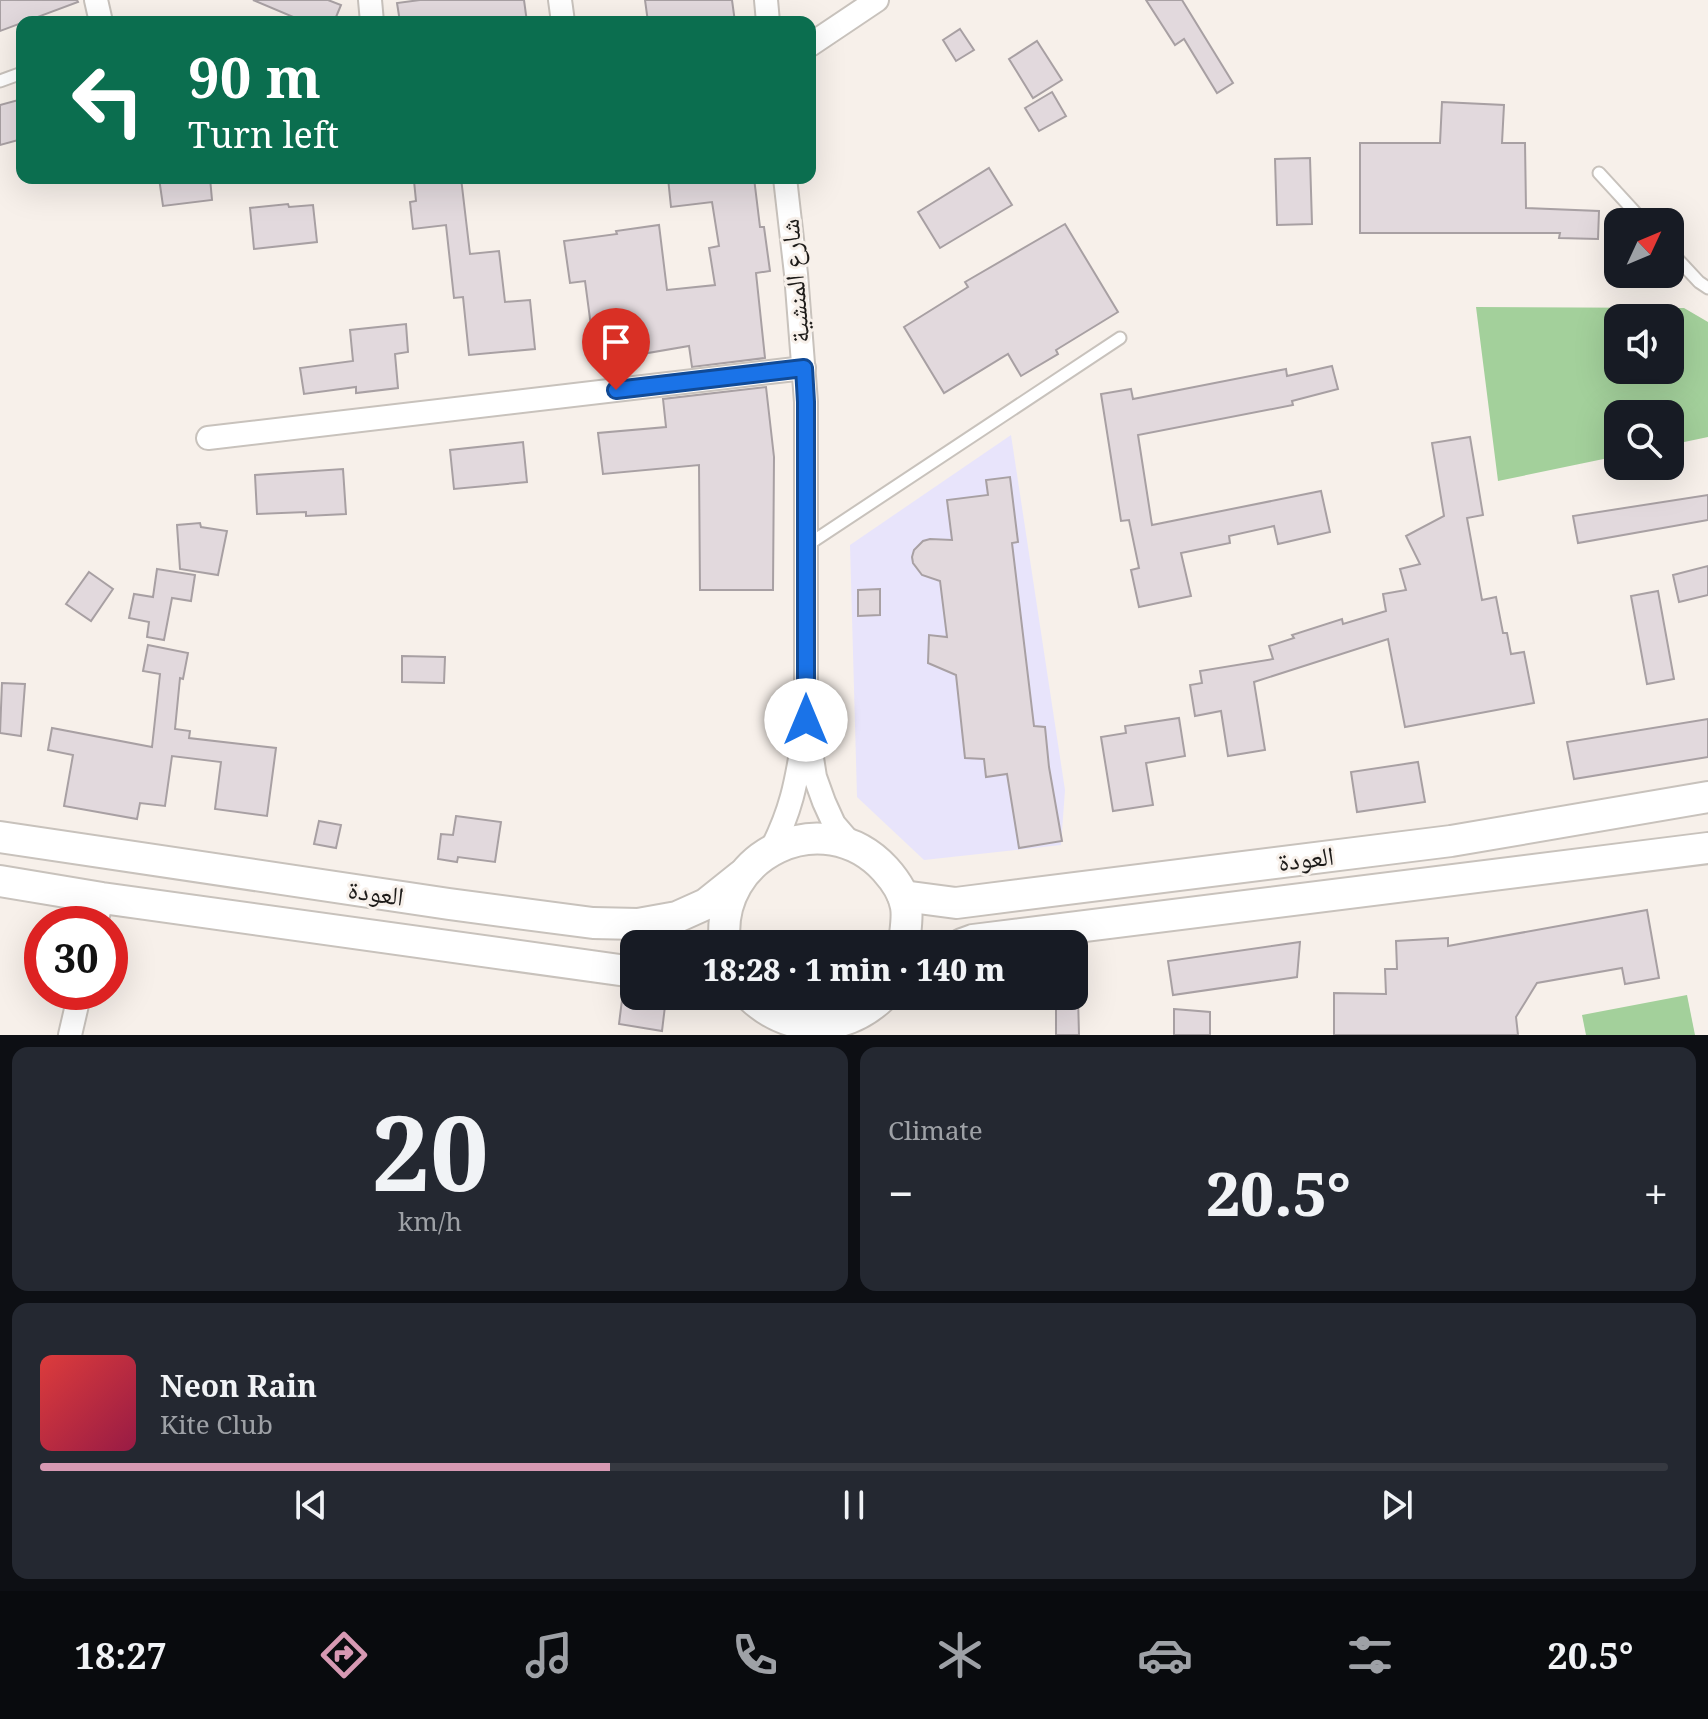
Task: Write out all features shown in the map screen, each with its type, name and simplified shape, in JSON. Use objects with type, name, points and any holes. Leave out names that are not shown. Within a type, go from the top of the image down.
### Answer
[{"type":"main road","name":"العودة","points":[[903,896],[956,903],[1451,841],[1708,797]]},
{"type":"main road","name":"العودة","points":[[0,837],[434,902],[593,923],[638,924],[677,917],[706,904],[771,850]]},
{"type":"main road","points":[[771,850],[789,842],[828,839],[863,851],[882,866],[903,896],[905,930]]},
{"type":"main road","name":"العودة","points":[[1053,930],[1708,848]]},
{"type":"main road","points":[[724,930],[725,913],[741,876]]},
{"type":"main road","name":"العودة","points":[[0,881],[82,906]]},
{"type":"main road","name":"العودة","points":[[128,914],[620,970]]},
{"type":"main road","points":[[768,1010],[813,1030],[845,1020],[864,1010]]},
{"type":"street","points":[[816,41],[877,0]]},
{"type":"street","name":"شارع المنشية","points":[[786,184],[806,402],[806,720],[815,777],[824,802],[834,824],[852,845]]},
{"type":"street","points":[[208,438],[804,368]]},
{"type":"street","name":"شارع المنشية","points":[[771,850],[794,793],[806,720]]},
{"type":"street","points":[[70,1035],[76,1010]]},
{"type":"lane","points":[[1599,173],[1631,208]]},
{"type":"lane","points":[[1684,266],[1708,288]]},
{"type":"lane","points":[[806,546],[1120,338]]},
{"type":"shaded area","points":[[1011,435],[1065,790],[1061,845],[924,860],[857,797],[850,545]]},
{"type":"green space","points":[[1476,307],[1604,308],[1604,384],[1684,384],[1684,308],[1708,322],[1708,437],[1684,442],[1684,400],[1604,400],[1604,459],[1498,481]]},
{"type":"green space","points":[[1687,995],[1695,1035],[1586,1035],[1582,1015]]},
{"type":"building","points":[[0,0],[78,2],[40,16],[16,16],[16,25],[0,31]]},
{"type":"building","points":[[253,0],[328,0],[341,5],[336,16],[291,16]]},
{"type":"building","points":[[420,0],[524,0],[526,16],[399,16],[397,3]]},
{"type":"building","points":[[645,0],[732,0],[734,16],[647,16]]},
{"type":"building","points":[[1146,0],[1182,0],[1233,83],[1217,93],[1184,39],[1175,45]]},
{"type":"building","points":[[960,29],[974,50],[956,61],[943,40]]},
{"type":"building","points":[[1037,41],[1062,80],[1033,98],[1009,59]]},
{"type":"building","points":[[1052,92],[1066,116],[1039,131],[1025,108]]},
{"type":"building","points":[[16,101],[16,141],[0,145],[0,105]]},
{"type":"building","points":[[1442,102],[1504,105],[1502,143],[1525,143],[1526,208],[1599,211],[1598,239],[1559,238],[1560,233],[1360,233],[1360,143],[1440,143]]},
{"type":"building","points":[[1310,158],[1312,224],[1277,225],[1275,159]]},
{"type":"building","points":[[989,168],[1012,205],[940,248],[918,212]]},
{"type":"building","points":[[160,184],[211,184],[212,200],[163,206]]},
{"type":"building","points":[[414,184],[462,184],[470,254],[499,251],[505,302],[530,300],[535,349],[469,355],[463,297],[454,298],[446,225],[413,229],[410,202],[416,201]]},
{"type":"building","points":[[669,184],[755,184],[770,271],[756,273],[765,358],[692,367],[689,346],[642,354],[640,343],[594,349],[585,281],[570,283],[564,241],[659,225],[667,290],[715,285],[709,248],[719,246],[712,202],[671,207]]},
{"type":"building","points":[[288,204],[289,207],[313,205],[317,242],[254,249],[250,208]]},
{"type":"building","points":[[1065,224],[1118,312],[1056,350],[1058,354],[1021,376],[1008,354],[944,393],[904,327],[968,287],[965,282]]},
{"type":"building","points":[[406,324],[408,352],[395,354],[398,388],[356,393],[356,387],[304,394],[300,368],[353,361],[350,330]]},
{"type":"building","points":[[1332,366],[1338,389],[1292,401],[1293,405],[1138,435],[1152,525],[1321,491],[1330,532],[1278,544],[1274,526],[1229,536],[1230,543],[1181,553],[1191,596],[1139,607],[1131,570],[1139,568],[1129,520],[1121,521],[1101,394],[1131,389],[1133,399],[1286,369],[1287,376]]},
{"type":"building","points":[[766,387],[774,457],[773,590],[700,590],[699,465],[603,474],[598,433],[666,427],[663,399]]},
{"type":"building","points":[[1470,437],[1483,515],[1467,518],[1482,600],[1496,597],[1511,654],[1524,652],[1534,703],[1405,727],[1388,639],[1254,682],[1265,750],[1228,756],[1221,711],[1195,716],[1190,685],[1202,683],[1200,671],[1273,659],[1269,646],[1294,638],[1292,635],[1342,619],[1343,624],[1386,611],[1383,594],[1406,590],[1400,569],[1420,564],[1406,536],[1444,516],[1432,443]]},
{"type":"building","points":[[523,442],[527,482],[454,489],[450,450]]},
{"type":"building","points":[[343,469],[346,514],[257,514],[255,475]]},
{"type":"building","points":[[1010,477],[1018,542],[1012,543],[1034,726],[1045,727],[1062,841],[1019,848],[1007,774],[986,777],[984,759],[965,758],[956,675],[928,663],[929,635],[947,637],[940,581],[922,575],[912,557],[923,541],[952,540],[947,500],[988,495],[986,480]]},
{"type":"building","points":[[1708,495],[1708,520],[1578,543],[1573,516]]},
{"type":"building","points":[[200,523],[201,527],[227,531],[218,575],[180,569],[177,525]]},
{"type":"building","points":[[1708,566],[1708,595],[1679,602],[1673,575]]},
{"type":"building","points":[[157,569],[195,575],[191,601],[172,598],[164,640],[147,637],[149,622],[129,618],[134,594],[153,597]]},
{"type":"building","points":[[89,572],[113,589],[91,621],[66,604]]},
{"type":"building","points":[[880,589],[880,615],[858,616],[858,590]]},
{"type":"building","points":[[1658,591],[1674,679],[1647,684],[1631,596]]},
{"type":"building","points":[[148,645],[188,653],[183,679],[180,678],[175,729],[190,731],[189,738],[276,748],[267,816],[215,809],[221,762],[172,756],[165,806],[140,803],[137,819],[64,806],[73,755],[48,750],[52,728],[152,747],[160,674],[143,671]]},
{"type":"building","points":[[402,656],[445,657],[444,683],[402,682]]},
{"type":"building","points":[[2,683],[25,684],[21,736],[0,733]]},
{"type":"building","points":[[1179,718],[1185,756],[1146,763],[1153,805],[1113,811],[1101,737],[1126,733],[1125,726]]},
{"type":"building","points":[[1708,719],[1708,757],[1574,779],[1567,742]]},
{"type":"building","points":[[1418,762],[1425,802],[1357,812],[1351,772]]},
{"type":"building","points":[[456,816],[501,822],[495,862],[458,857],[457,862],[438,859],[441,834],[453,835]]},
{"type":"building","points":[[319,821],[341,825],[336,848],[314,844]]},
{"type":"building","points":[[1647,910],[1659,978],[1625,984],[1622,968],[1537,983],[1516,1017],[1518,1035],[1334,1035],[1334,993],[1386,994],[1385,969],[1397,969],[1396,941],[1448,938],[1448,946]]},
{"type":"building","points":[[1300,942],[1297,977],[1173,995],[1168,961]]},
{"type":"building","points":[[1174,1009],[1210,1012],[1210,1035],[1174,1035]]},
{"type":"building","points":[[621,1010],[665,1010],[662,1031],[619,1024]]},
{"type":"building","points":[[1056,1010],[1078,1010],[1079,1035],[1056,1035]]},
{"type":"route","points":[[616,390],[804,368],[806,720]]}]
